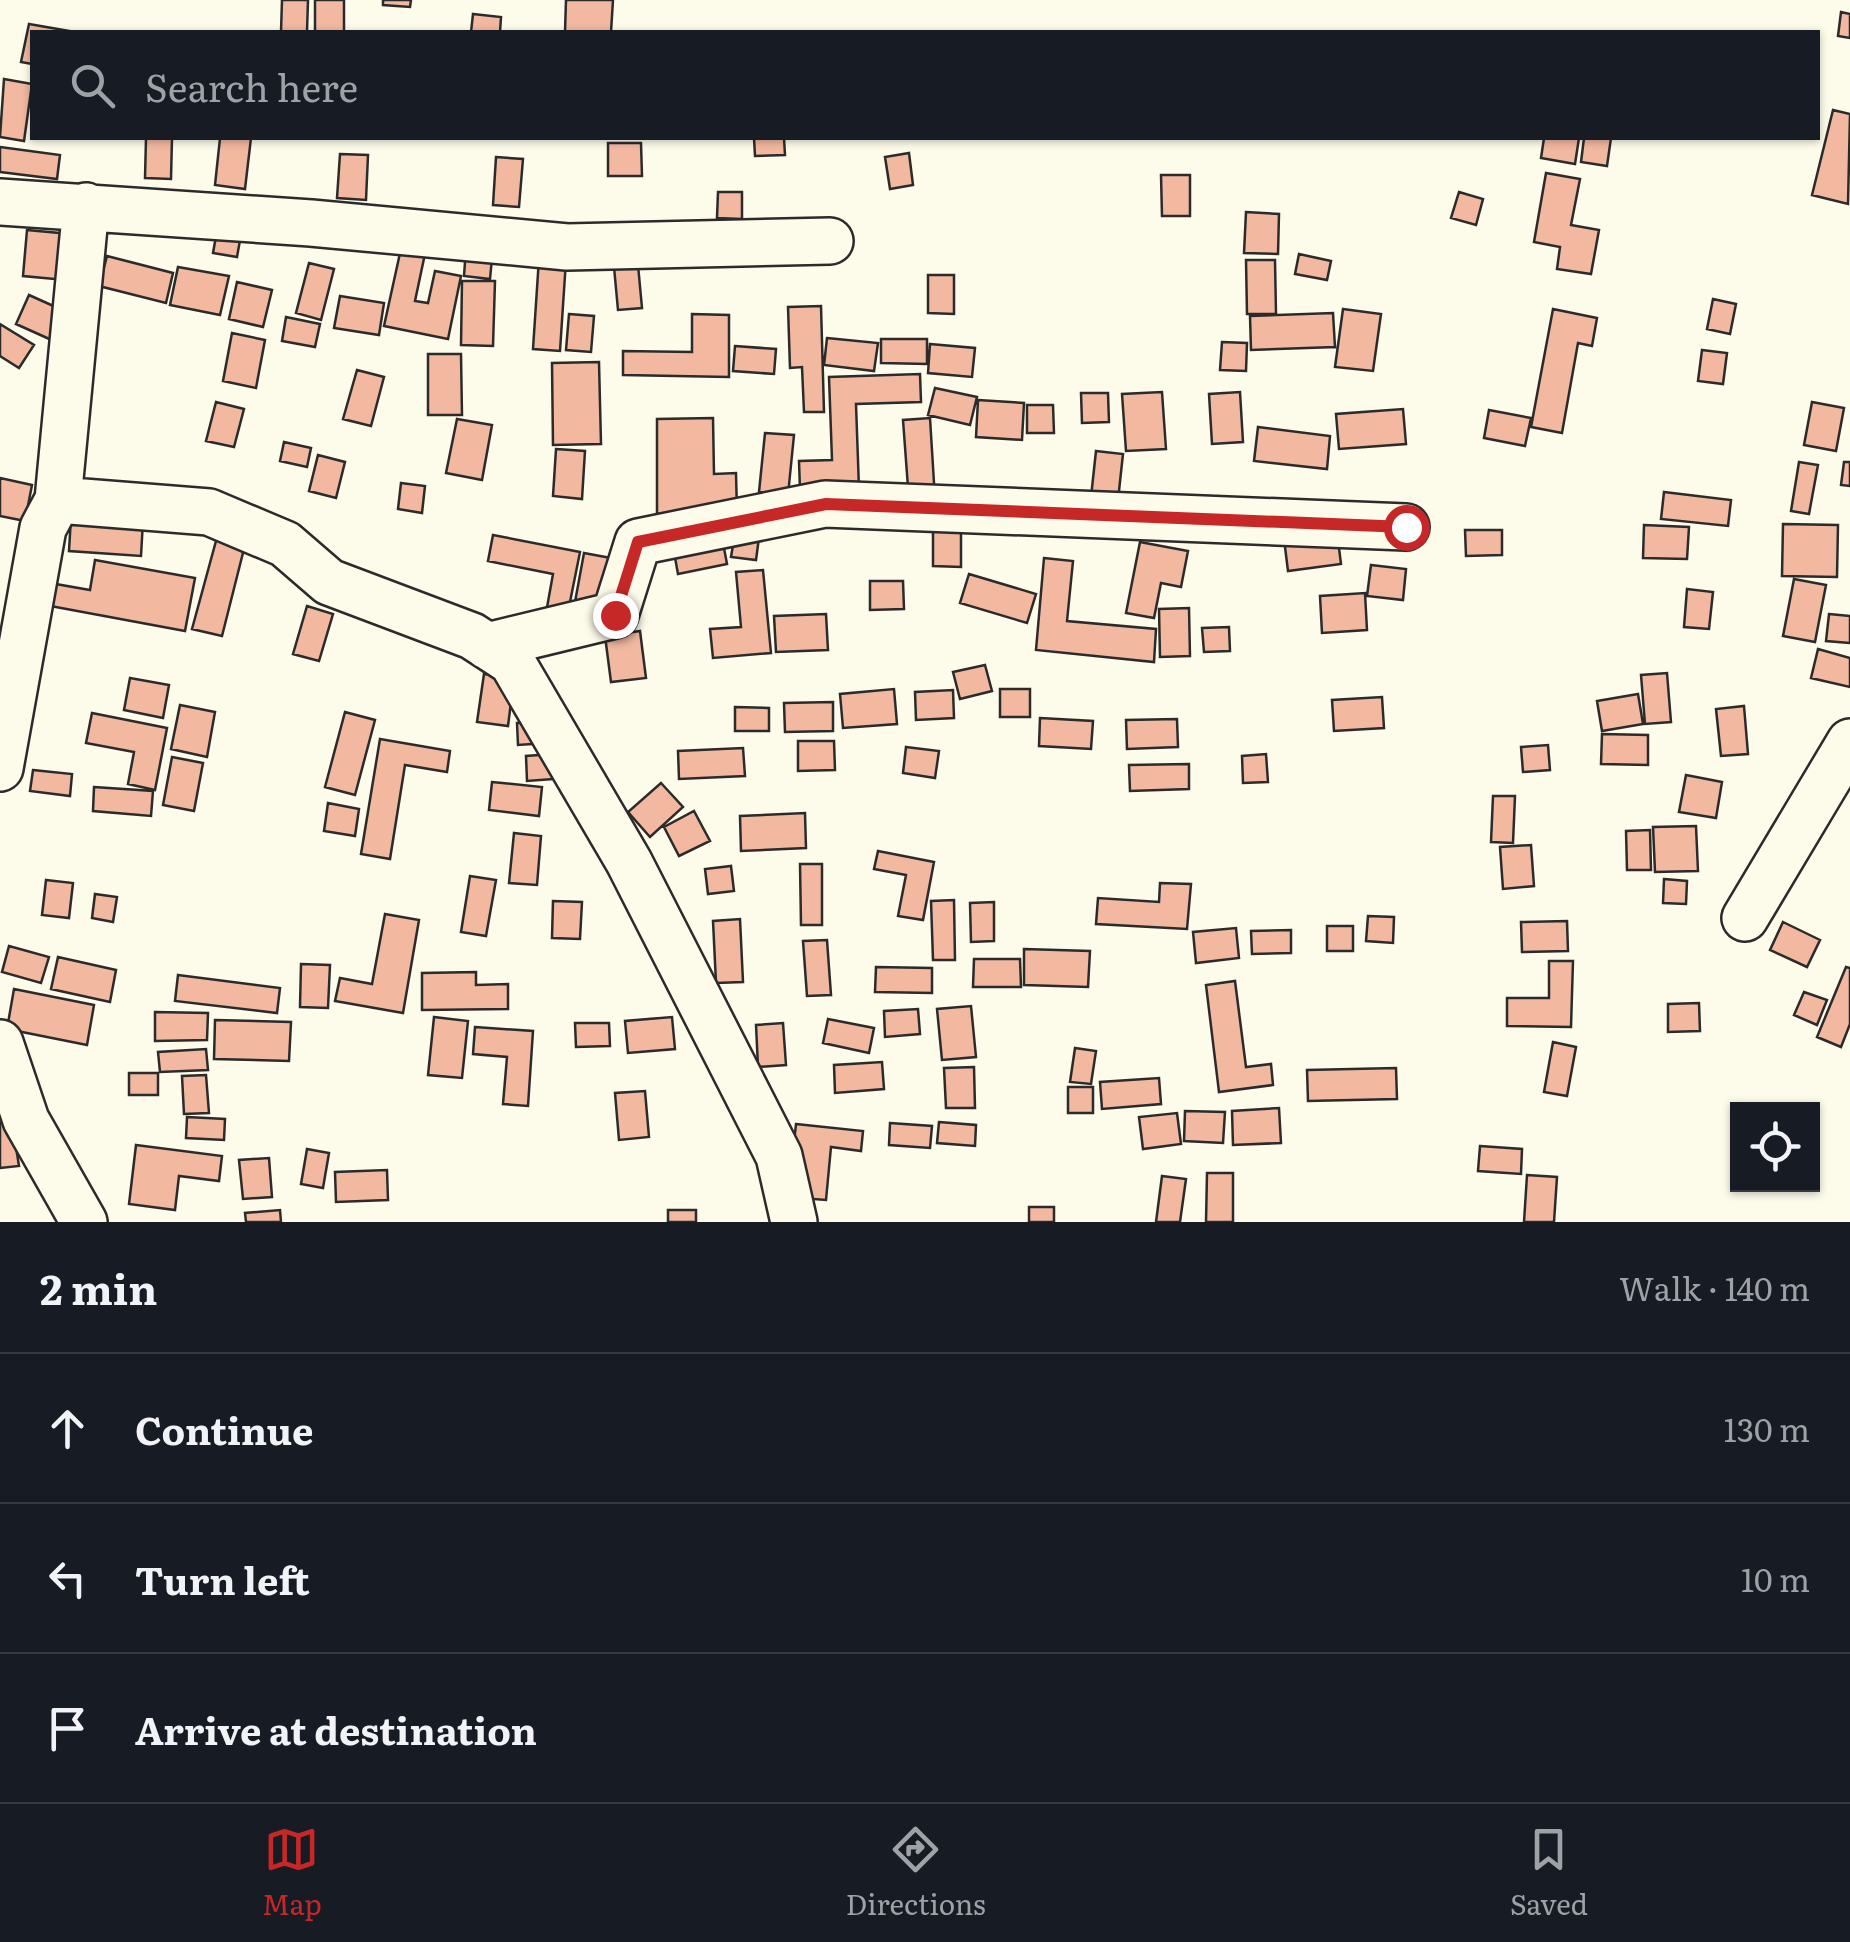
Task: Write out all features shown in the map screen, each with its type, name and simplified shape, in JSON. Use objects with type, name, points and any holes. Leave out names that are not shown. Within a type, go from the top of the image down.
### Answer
[{"type":"street","points":[[0,202],[567,247],[830,241]]},
{"type":"street","points":[[0,768],[19,553],[42,528],[58,500],[86,206]]},
{"type":"street","points":[[58,500],[209,512],[284,544],[329,582],[425,616],[512,662],[629,862],[780,1156],[794,1222]]},
{"type":"street","points":[[487,646],[615,615],[638,542],[826,504],[1406,527]]},
{"type":"street","points":[[1745,918],[1850,742]]},
{"type":"street","points":[[0,1043],[26,1120],[84,1222]]},
{"type":"building","points":[[282,0],[308,0],[307,30],[281,30]]},
{"type":"building","points":[[315,0],[344,0],[344,30],[315,30]]},
{"type":"building","points":[[383,0],[411,0],[410,7],[383,5]]},
{"type":"building","points":[[566,0],[613,0],[611,30],[565,30]]},
{"type":"building","points":[[1841,12],[1850,14],[1850,38],[1838,36]]},
{"type":"building","points":[[473,14],[501,17],[500,30],[471,30]]},
{"type":"building","points":[[29,24],[64,30],[30,30],[30,64],[21,62]]},
{"type":"building","points":[[4,79],[30,84],[24,141],[0,137]]},
{"type":"building","points":[[1833,110],[1850,114],[1848,204],[1812,195]]},
{"type":"building","points":[[146,140],[172,140],[171,179],[145,178]]},
{"type":"building","points":[[220,140],[251,140],[245,189],[215,185]]},
{"type":"building","points":[[754,140],[784,140],[785,155],[755,156]]},
{"type":"building","points":[[1544,140],[1579,140],[1575,164],[1541,158]]},
{"type":"building","points":[[1584,140],[1611,140],[1607,166],[1581,162]]},
{"type":"building","points":[[608,143],[641,143],[642,176],[608,176]]},
{"type":"building","points":[[0,147],[60,155],[57,179],[0,172]]},
{"type":"building","points":[[909,153],[913,185],[890,189],[885,157]]},
{"type":"building","points":[[340,154],[368,155],[366,200],[337,198]]},
{"type":"building","points":[[496,157],[523,159],[519,207],[493,205]]},
{"type":"building","points":[[1546,173],[1580,179],[1571,225],[1599,230],[1591,274],[1557,269],[1560,247],[1534,242]]},
{"type":"building","points":[[1161,175],[1190,175],[1190,216],[1162,216]]},
{"type":"building","points":[[718,192],[742,192],[742,219],[717,218]]},
{"type":"building","points":[[1459,192],[1483,199],[1476,225],[1451,218]]},
{"type":"building","points":[[1246,212],[1279,214],[1278,254],[1244,253]]},
{"type":"building","points":[[220,214],[244,218],[237,257],[213,253]]},
{"type":"building","points":[[27,230],[70,234],[65,280],[23,276]]},
{"type":"building","points":[[467,235],[494,237],[490,279],[464,276]]},
{"type":"building","points":[[540,243],[567,245],[560,351],[533,349]]},
{"type":"building","points":[[402,244],[426,249],[415,301],[428,303],[435,271],[461,276],[448,339],[384,326]]},
{"type":"building","points":[[1299,254],[1331,261],[1327,280],[1295,274]]},
{"type":"building","points":[[107,256],[173,273],[166,303],[99,286]]},
{"type":"building","points":[[1246,260],[1275,260],[1276,314],[1247,314]]},
{"type":"building","points":[[309,263],[334,269],[321,320],[296,313]]},
{"type":"building","points":[[638,265],[642,308],[618,310],[614,267]]},
{"type":"building","points":[[178,267],[229,276],[220,315],[170,305]]},
{"type":"building","points":[[928,275],[954,275],[954,314],[928,313]]},
{"type":"building","points":[[462,281],[495,281],[493,346],[461,345]]},
{"type":"building","points":[[237,282],[272,290],[263,327],[229,319]]},
{"type":"building","points":[[29,295],[69,313],[56,342],[16,324]]},
{"type":"building","points":[[340,296],[384,303],[379,335],[334,328]]},
{"type":"building","points":[[1713,299],[1736,304],[1730,334],[1707,329]]},
{"type":"building","points":[[821,306],[824,412],[804,412],[802,367],[790,368],[788,307]]},
{"type":"building","points":[[1343,309],[1381,314],[1373,371],[1335,367]]},
{"type":"building","points":[[1553,309],[1597,318],[1592,346],[1578,343],[1562,433],[1531,427]]},
{"type":"building","points":[[1333,313],[1335,347],[1251,350],[1250,316]]},
{"type":"building","points":[[569,314],[594,316],[591,352],[566,350]]},
{"type":"building","points":[[692,314],[729,315],[729,377],[623,375],[623,351],[692,352]]},
{"type":"building","points":[[286,317],[320,324],[315,347],[282,341]]},
{"type":"building","points":[[0,324],[34,345],[19,368],[0,356]]},
{"type":"building","points":[[232,333],[265,340],[256,388],[223,381]]},
{"type":"building","points":[[827,338],[878,343],[874,371],[824,365]]},
{"type":"building","points":[[881,339],[927,339],[927,364],[881,363]]},
{"type":"building","points":[[1222,342],[1247,343],[1246,371],[1220,370]]},
{"type":"building","points":[[930,344],[975,348],[972,377],[928,373]]},
{"type":"building","points":[[735,346],[776,349],[774,374],[733,371]]},
{"type":"building","points":[[1702,350],[1727,353],[1723,384],[1698,381]]},
{"type":"building","points":[[428,354],[461,354],[462,415],[428,415]]},
{"type":"building","points":[[599,362],[601,444],[553,445],[552,363]]},
{"type":"building","points":[[357,370],[384,377],[371,426],[343,419]]},
{"type":"building","points":[[920,374],[921,402],[856,404],[859,489],[800,490],[799,461],[832,460],[829,377]]},
{"type":"building","points":[[935,388],[977,397],[970,425],[928,415]]},
{"type":"building","points":[[1162,392],[1166,449],[1126,451],[1122,394]]},
{"type":"building","points":[[1240,392],[1243,442],[1212,444],[1209,394]]},
{"type":"building","points":[[1081,393],[1108,393],[1109,422],[1082,423]]},
{"type":"building","points":[[978,400],[1024,403],[1022,440],[976,437]]},
{"type":"building","points":[[216,402],[244,409],[234,447],[206,441]]},
{"type":"building","points":[[1812,402],[1844,408],[1836,451],[1804,445]]},
{"type":"building","points":[[1027,405],[1053,405],[1054,433],[1027,433]]},
{"type":"building","points":[[1403,409],[1406,444],[1339,449],[1336,414]]},
{"type":"building","points":[[1489,410],[1531,418],[1525,446],[1484,438]]},
{"type":"building","points":[[713,418],[714,474],[736,473],[737,512],[657,514],[657,419]]},
{"type":"building","points":[[930,418],[935,499],[909,501],[903,420]]},
{"type":"building","points":[[457,419],[492,425],[482,480],[446,473]]},
{"type":"building","points":[[1258,427],[1330,436],[1327,469],[1254,461]]},
{"type":"building","points":[[765,433],[794,435],[788,495],[759,492]]},
{"type":"building","points":[[284,442],[311,448],[307,467],[280,461]]},
{"type":"building","points":[[556,449],[585,451],[582,499],[553,496]]},
{"type":"building","points":[[1096,451],[1123,454],[1118,500],[1091,497]]},
{"type":"building","points":[[318,455],[345,462],[336,498],[309,491]]},
{"type":"building","points":[[1799,462],[1818,465],[1809,514],[1791,511]]},
{"type":"building","points":[[1844,462],[1850,462],[1850,486],[1841,485]]},
{"type":"building","points":[[0,478],[32,485],[25,521],[0,516]]},
{"type":"building","points":[[401,483],[425,486],[422,513],[398,509]]},
{"type":"building","points":[[1664,492],[1731,500],[1728,526],[1661,519]]},
{"type":"building","points":[[71,517],[143,521],[141,556],[69,551]]},
{"type":"building","points":[[1783,524],[1838,525],[1837,577],[1782,576]]},
{"type":"building","points":[[1644,525],[1689,527],[1687,559],[1643,558]]},
{"type":"building","points":[[736,527],[760,530],[756,560],[731,557]]},
{"type":"building","points":[[219,530],[247,537],[222,636],[192,629]]},
{"type":"building","points":[[1465,530],[1502,530],[1502,555],[1466,556]]},
{"type":"building","points":[[933,531],[961,532],[961,567],[933,566]]},
{"type":"building","points":[[721,532],[727,564],[678,574],[672,541]]},
{"type":"building","points":[[1337,532],[1341,564],[1288,571],[1284,539]]},
{"type":"building","points":[[493,535],[580,552],[567,617],[546,613],[553,574],[488,561]]},
{"type":"building","points":[[1140,542],[1188,551],[1181,587],[1161,583],[1154,618],[1126,613]]},
{"type":"building","points":[[584,553],[627,561],[617,610],[575,602]]},
{"type":"building","points":[[1044,558],[1073,561],[1067,621],[1156,629],[1154,662],[1036,650]]},
{"type":"building","points":[[95,560],[195,578],[185,631],[45,605],[50,583],[90,590]]},
{"type":"building","points":[[1371,565],[1406,569],[1403,600],[1367,596]]},
{"type":"building","points":[[763,570],[771,653],[713,658],[710,629],[741,627],[736,572]]},
{"type":"building","points":[[969,574],[1036,594],[1027,623],[960,603]]},
{"type":"building","points":[[1794,579],[1826,585],[1815,642],[1783,636]]},
{"type":"building","points":[[870,581],[903,581],[904,609],[870,610]]},
{"type":"building","points":[[1687,589],[1713,592],[1709,629],[1684,627]]},
{"type":"building","points":[[1365,593],[1367,630],[1322,633],[1320,596]]},
{"type":"building","points":[[307,606],[333,614],[319,661],[293,654]]},
{"type":"building","points":[[1189,608],[1190,656],[1160,657],[1159,609]]},
{"type":"building","points":[[826,614],[828,650],[776,652],[774,616]]},
{"type":"building","points":[[1829,614],[1850,616],[1850,643],[1826,641]]},
{"type":"building","points":[[1229,627],[1230,651],[1204,652],[1202,628]]},
{"type":"building","points":[[640,631],[646,678],[611,682],[605,636]]},
{"type":"building","points":[[1818,649],[1850,658],[1850,687],[1811,678]]},
{"type":"building","points":[[985,665],[992,691],[960,699],[953,672]]},
{"type":"building","points":[[1667,673],[1671,722],[1645,724],[1641,675]]},
{"type":"building","points":[[484,674],[514,678],[508,726],[477,722]]},
{"type":"building","points":[[130,678],[169,685],[163,718],[124,710]]},
{"type":"building","points":[[894,689],[897,724],[843,728],[840,694]]},
{"type":"building","points":[[1000,689],[1030,689],[1030,717],[1000,717]]},
{"type":"building","points":[[953,690],[954,718],[916,720],[915,692]]},
{"type":"building","points":[[1638,694],[1643,724],[1602,731],[1597,701]]},
{"type":"building","points":[[1382,697],[1384,728],[1334,731],[1332,700]]},
{"type":"building","points":[[833,702],[833,731],[785,732],[784,703]]},
{"type":"building","points":[[180,705],[215,712],[207,757],[171,749]]},
{"type":"building","points":[[1744,706],[1748,754],[1721,756],[1716,709]]},
{"type":"building","points":[[735,707],[769,708],[769,731],[735,731]]},
{"type":"building","points":[[345,712],[375,720],[355,795],[325,787]]},
{"type":"building","points":[[92,713],[167,728],[155,790],[128,784],[134,752],[86,743]]},
{"type":"building","points":[[1040,718],[1093,721],[1091,749],[1039,746]]},
{"type":"building","points":[[1177,719],[1178,747],[1127,749],[1126,720]]},
{"type":"building","points":[[547,722],[547,743],[518,745],[517,723]]},
{"type":"building","points":[[1602,734],[1648,735],[1648,765],[1601,764]]},
{"type":"building","points":[[380,739],[450,751],[447,772],[405,765],[390,859],[361,854]]},
{"type":"building","points":[[798,741],[834,741],[835,770],[798,771]]},
{"type":"building","points":[[1548,745],[1550,770],[1523,772],[1521,747]]},
{"type":"building","points":[[906,747],[939,751],[935,778],[903,773]]},
{"type":"building","points":[[743,748],[745,776],[679,779],[678,751]]},
{"type":"building","points":[[566,753],[567,778],[527,781],[526,756]]},
{"type":"building","points":[[1266,754],[1268,782],[1243,783],[1242,756]]},
{"type":"building","points":[[172,757],[203,763],[194,811],[163,805]]},
{"type":"building","points":[[1189,764],[1189,789],[1130,791],[1129,765]]},
{"type":"building","points":[[33,770],[72,774],[70,796],[30,791]]},
{"type":"building","points":[[1686,775],[1722,782],[1716,818],[1679,812]]},
{"type":"building","points":[[492,782],[542,787],[539,816],[489,810]]},
{"type":"building","points":[[661,783],[683,807],[650,837],[628,812]]},
{"type":"building","points":[[94,787],[153,791],[151,816],[93,811]]},
{"type":"building","points":[[1493,796],[1515,796],[1513,843],[1491,842]]},
{"type":"building","points":[[328,803],[359,809],[355,836],[324,831]]},
{"type":"building","points":[[694,811],[710,841],[679,856],[664,827]]},
{"type":"building","points":[[805,813],[806,848],[741,851],[740,816]]},
{"type":"building","points":[[1696,826],[1698,871],[1655,872],[1653,827]]},
{"type":"building","points":[[1650,830],[1651,870],[1627,870],[1626,831]]},
{"type":"building","points":[[514,833],[541,836],[537,885],[509,883]]},
{"type":"building","points":[[1531,845],[1534,886],[1503,889],[1500,847]]},
{"type":"building","points":[[878,851],[934,862],[923,920],[898,916],[906,875],[874,869]]},
{"type":"building","points":[[800,864],[822,864],[822,925],[801,925]]},
{"type":"building","points":[[731,866],[734,891],[708,894],[705,869]]},
{"type":"building","points":[[470,876],[496,880],[486,936],[461,932]]},
{"type":"building","points":[[1664,879],[1687,881],[1686,904],[1663,903]]},
{"type":"building","points":[[46,880],[73,883],[69,918],[42,915]]},
{"type":"building","points":[[1160,883],[1191,884],[1187,929],[1096,924],[1098,898],[1159,902]]},
{"type":"building","points":[[95,894],[117,897],[113,922],[92,918]]},
{"type":"building","points":[[954,900],[955,960],[933,960],[931,901]]},
{"type":"building","points":[[553,901],[582,902],[580,939],[552,938]]},
{"type":"building","points":[[994,902],[994,941],[971,942],[970,903]]},
{"type":"building","points":[[385,914],[419,920],[403,1013],[335,1001],[340,978],[372,984]]},
{"type":"building","points":[[1368,916],[1394,917],[1393,943],[1366,941]]},
{"type":"building","points":[[740,919],[743,982],[716,983],[713,921]]},
{"type":"building","points":[[1567,921],[1568,951],[1522,952],[1521,922]]},
{"type":"building","points":[[1783,922],[1820,940],[1807,967],[1770,950]]},
{"type":"building","points":[[1327,926],[1353,926],[1353,951],[1327,951]]},
{"type":"building","points":[[1236,928],[1239,958],[1196,963],[1193,932]]},
{"type":"building","points":[[1291,930],[1291,953],[1252,954],[1251,931]]},
{"type":"building","points":[[827,940],[831,995],[807,996],[803,941]]},
{"type":"building","points":[[9,946],[49,957],[41,983],[2,972]]},
{"type":"building","points":[[1024,949],[1090,951],[1088,987],[1024,985]]},
{"type":"building","points":[[58,957],[116,970],[110,1002],[51,989]]},
{"type":"building","points":[[974,959],[1020,959],[1021,987],[973,987]]},
{"type":"building","points":[[1549,961],[1573,961],[1571,1027],[1507,1026],[1507,998],[1549,998]]},
{"type":"building","points":[[301,964],[330,965],[328,1008],[300,1007]]},
{"type":"building","points":[[876,967],[932,968],[932,993],[875,992]]},
{"type":"building","points":[[1846,967],[1850,968],[1850,1024],[1841,1047],[1817,1037]]},
{"type":"building","points":[[476,972],[476,985],[508,984],[508,1009],[422,1010],[422,973]]},
{"type":"building","points":[[178,975],[280,988],[277,1013],[175,1001]]},
{"type":"building","points":[[1235,981],[1246,1067],[1271,1064],[1273,1085],[1219,1092],[1206,985]]},
{"type":"building","points":[[14,989],[94,1005],[87,1045],[7,1029]]},
{"type":"building","points":[[1804,992],[1827,1000],[1817,1025],[1794,1015]]},
{"type":"building","points":[[1699,1003],[1700,1031],[1668,1032],[1668,1004]]},
{"type":"building","points":[[971,1006],[976,1057],[942,1060],[937,1009]]},
{"type":"building","points":[[918,1009],[920,1034],[885,1037],[884,1011]]},
{"type":"building","points":[[155,1012],[208,1013],[207,1040],[155,1041]]},
{"type":"building","points":[[434,1017],[468,1021],[462,1078],[428,1075]]},
{"type":"building","points":[[672,1017],[675,1049],[628,1053],[625,1021]]},
{"type":"building","points":[[828,1019],[874,1028],[869,1053],[823,1043]]},
{"type":"building","points":[[215,1020],[291,1022],[289,1061],[214,1059]]},
{"type":"building","points":[[575,1023],[609,1023],[610,1046],[576,1047]]},
{"type":"building","points":[[783,1023],[786,1065],[758,1067],[756,1025]]},
{"type":"building","points":[[475,1027],[533,1031],[528,1106],[503,1104],[507,1057],[473,1054]]},
{"type":"building","points":[[1553,1042],[1576,1047],[1567,1096],[1544,1092]]},
{"type":"building","points":[[1075,1048],[1096,1051],[1091,1084],[1070,1082]]},
{"type":"building","points":[[206,1049],[208,1070],[160,1072],[158,1052]]},
{"type":"building","points":[[882,1062],[884,1089],[835,1093],[834,1065]]},
{"type":"building","points":[[974,1067],[975,1108],[946,1108],[944,1068]]},
{"type":"building","points":[[1396,1068],[1397,1099],[1308,1101],[1307,1070]]},
{"type":"building","points":[[129,1073],[158,1073],[158,1095],[129,1095]]},
{"type":"building","points":[[206,1075],[209,1113],[184,1114],[182,1076]]},
{"type":"building","points":[[1159,1078],[1161,1104],[1102,1109],[1100,1082]]},
{"type":"building","points":[[1068,1087],[1093,1087],[1093,1113],[1068,1113]]},
{"type":"building","points":[[645,1091],[649,1137],[619,1140],[615,1093]]},
{"type":"building","points":[[1279,1108],[1281,1143],[1233,1145],[1232,1111]]},
{"type":"building","points":[[1185,1111],[1225,1112],[1223,1143],[1184,1141]]},
{"type":"building","points":[[1177,1113],[1181,1144],[1143,1149],[1139,1117]]},
{"type":"building","points":[[187,1117],[225,1119],[224,1140],[186,1138]]},
{"type":"building","points":[[12,1122],[19,1166],[0,1168],[0,1123]]},
{"type":"building","points":[[939,1122],[976,1125],[975,1146],[937,1143]]},
{"type":"building","points":[[890,1123],[932,1126],[930,1148],[889,1145]]},
{"type":"building","points":[[796,1124],[863,1131],[861,1151],[831,1147],[826,1200],[788,1197]]},
{"type":"building","points":[[136,1145],[222,1156],[219,1181],[179,1176],[175,1210],[129,1204]]},
{"type":"building","points":[[1480,1146],[1522,1149],[1521,1174],[1478,1171]]},
{"type":"building","points":[[307,1149],[329,1153],[323,1188],[301,1184]]},
{"type":"building","points":[[269,1158],[272,1197],[243,1199],[239,1160]]},
{"type":"building","points":[[387,1170],[388,1200],[336,1202],[335,1172]]},
{"type":"building","points":[[1207,1173],[1233,1173],[1233,1222],[1206,1222]]},
{"type":"building","points":[[1527,1175],[1557,1177],[1554,1222],[1524,1222]]},
{"type":"building","points":[[1162,1176],[1186,1179],[1180,1222],[1156,1222]]},
{"type":"building","points":[[1029,1207],[1054,1207],[1054,1222],[1029,1222]]},
{"type":"building","points":[[280,1210],[281,1222],[246,1222],[245,1213]]},
{"type":"building","points":[[668,1210],[696,1210],[696,1222],[668,1222]]},
{"type":"route","points":[[615,615],[638,542],[826,504],[1406,527]]}]
